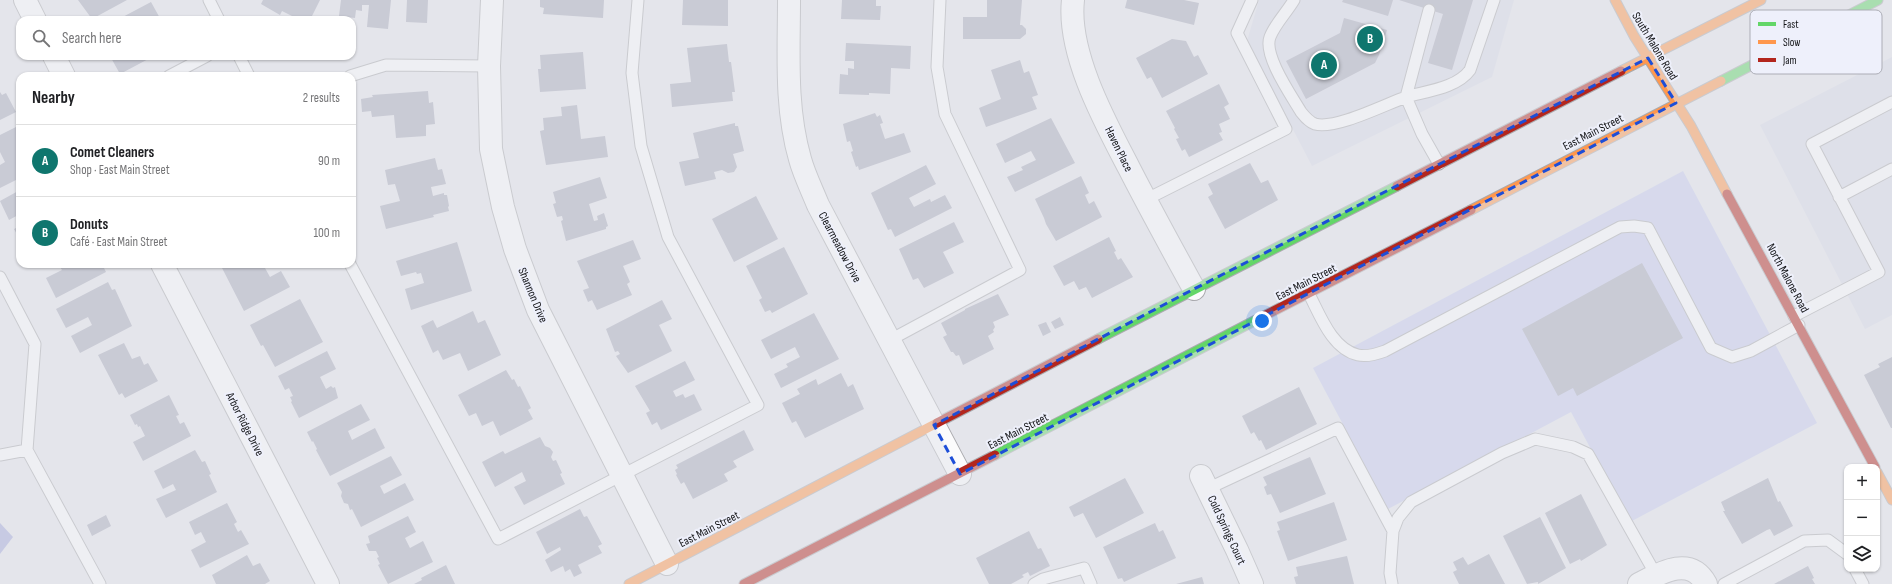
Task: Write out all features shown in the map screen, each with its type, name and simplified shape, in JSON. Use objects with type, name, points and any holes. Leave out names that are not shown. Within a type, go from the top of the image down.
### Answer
[{"type":"main road","name":"South Malone Road","points":[[1615,0],[1634,36],[1676,103]]},
{"type":"main road","name":"East Main Street","points":[[629,584],[1194,289],[1760,0]]},
{"type":"main road","name":"East Main Street","points":[[1858,10],[1878,0]]},
{"type":"main road","name":"East Main Street","points":[[744,584],[960,474],[1750,65]]},
{"type":"main road","name":"North Malone Road","points":[[1676,103],[1691,126],[1732,199],[1884,480]]},
{"type":"street","points":[[25,0],[33,16]]},
{"type":"street","name":"Shannon Drive","points":[[492,0],[489,66],[491,149],[503,207],[515,249],[538,310],[667,564]]},
{"type":"street","name":"Clearmeadow Drive","points":[[789,0],[788,79],[792,120],[800,159],[818,205],[960,474]]},
{"type":"street","name":"Haven Place","points":[[1073,0],[1074,27],[1077,48],[1094,96],[1145,200],[1194,289]]},
{"type":"street","points":[[56,60],[62,72]]},
{"type":"street","name":"Arbor Ridge Drive","points":[[164,268],[328,584]]},
{"type":"street","name":"Cold Springs Court","points":[[1204,482],[1252,584]]},
{"type":"street","points":[[1648,579],[1671,569],[1687,569],[1697,574],[1706,584]]},
{"type":"lane","points":[[209,0],[217,16]]},
{"type":"lane","points":[[352,268],[498,539],[758,405],[668,237],[640,146],[632,72],[638,0]]},
{"type":"lane","points":[[890,340],[1020,270],[945,114],[937,67],[940,0]]},
{"type":"lane","points":[[1145,200],[1286,129],[1237,33],[1252,0]]},
{"type":"lane","points":[[1294,0],[1270,36],[1268,45],[1270,57],[1307,120],[1314,124],[1325,125],[1343,121],[1406,97],[1456,82],[1465,76],[1470,70],[1494,0]]},
{"type":"lane","points":[[1429,10],[1406,97],[1422,134],[1439,164]]},
{"type":"lane","points":[[177,72],[199,60]]},
{"type":"lane","points":[[241,60],[247,72]]},
{"type":"lane","points":[[356,74],[386,65],[489,66]]},
{"type":"lane","points":[[1309,294],[1335,341],[1345,349],[1358,355],[1371,355],[1385,351],[1620,227],[1634,226],[1648,228],[1711,348],[1732,357],[1751,351],[1797,321],[1879,272],[1812,144],[1892,102]]},
{"type":"lane","points":[[1839,196],[1892,169]]},
{"type":"lane","points":[[0,277],[35,344],[27,450],[100,584]]},
{"type":"lane","points":[[1204,482],[1338,428],[1393,531]]},
{"type":"lane","points":[[1392,584],[1390,573],[1393,531],[1398,518],[1411,502],[1502,453],[1535,439],[1572,447],[1588,454],[1648,579]]},
{"type":"lane","points":[[0,455],[27,450]]},
{"type":"lane","points":[[1724,584],[1804,541],[1828,540],[1844,552]]},
{"type":"lane","points":[[1034,584],[1084,568],[1091,584]]},
{"type":"lane","points":[[1857,572],[1863,584]]},
{"type":"highlighted area","points":[[1648,58],[1676,103],[1309,294],[960,474],[934,425],[1194,289]]},
{"type":"shaded area","points":[[1259,0],[1514,0],[1492,77],[1312,166],[1247,41]]},
{"type":"shaded area","points":[[1892,57],[1892,315],[1865,329],[1760,125],[1859,74],[1882,74],[1882,62]]},
{"type":"shaded area","points":[[1683,171],[1817,423],[1630,522],[1571,412],[1388,509],[1313,368]]},
{"type":"shaded area","points":[[0,523],[13,537],[0,554]]},
{"type":"building","points":[[78,0],[127,0],[98,16],[90,16]]},
{"type":"building","points":[[263,0],[320,0],[312,16],[292,16],[282,11],[280,15],[261,4]]},
{"type":"building","points":[[341,0],[391,0],[388,29],[367,27],[369,5],[362,5],[362,11],[356,10],[355,16],[339,16]]},
{"type":"building","points":[[407,0],[428,0],[427,23],[406,22]]},
{"type":"building","points":[[540,0],[604,0],[603,18],[543,14],[544,8],[540,7]]},
{"type":"building","points":[[683,0],[728,0],[728,26],[682,25]]},
{"type":"building","points":[[842,0],[876,0],[876,6],[881,6],[880,20],[841,19]]},
{"type":"building","points":[[987,0],[1022,0],[1020,25],[1026,29],[1026,34],[1020,39],[963,39],[963,17],[987,17]]},
{"type":"building","points":[[1127,0],[1184,0],[1199,3],[1194,25],[1125,8]]},
{"type":"building","points":[[1343,0],[1393,0],[1388,16],[1342,2]]},
{"type":"building","points":[[1399,0],[1473,0],[1452,70],[1428,63],[1443,14]]},
{"type":"building","points":[[151,2],[159,16],[125,16]]},
{"type":"building","points":[[1344,18],[1387,30],[1379,55],[1375,63],[1306,99],[1286,61],[1340,33]]},
{"type":"building","points":[[1172,39],[1186,41],[1194,57],[1198,55],[1208,74],[1162,98],[1151,77],[1147,79],[1136,58]]},
{"type":"building","points":[[846,43],[911,46],[910,69],[891,68],[890,94],[839,94],[840,74],[848,75],[848,68],[854,69],[854,61],[845,61]]},
{"type":"building","points":[[727,44],[735,92],[732,92],[733,101],[672,107],[670,84],[691,82],[687,48]]},
{"type":"building","points":[[583,52],[586,89],[540,92],[538,69],[541,69],[540,55]]},
{"type":"building","points":[[112,60],[146,60],[124,72],[119,72]]},
{"type":"building","points":[[1020,60],[1024,73],[1029,71],[1038,95],[1032,97],[1037,109],[986,127],[979,108],[1001,99],[991,70]]},
{"type":"building","points":[[1219,84],[1229,104],[1224,107],[1230,119],[1219,124],[1222,132],[1219,133],[1223,140],[1189,157],[1185,149],[1182,151],[1176,139],[1179,138],[1166,111]]},
{"type":"building","points":[[428,91],[429,103],[433,102],[435,124],[426,125],[426,136],[396,138],[394,115],[372,117],[371,111],[362,112],[361,99],[373,97],[372,95]]},
{"type":"building","points":[[0,92],[2,95],[6,93],[16,112],[0,120]]},
{"type":"building","points":[[577,105],[581,139],[605,136],[608,157],[546,165],[540,131],[544,130],[543,118],[562,116],[561,107]]},
{"type":"building","points":[[875,113],[877,117],[880,115],[883,123],[880,124],[885,139],[904,133],[911,152],[859,170],[858,166],[856,167],[851,152],[853,151],[850,141],[847,142],[843,124]]},
{"type":"building","points":[[1051,118],[1075,163],[1015,192],[1007,177],[1023,170],[1021,167],[1036,160],[1031,151],[1005,163],[996,144]]},
{"type":"building","points":[[735,123],[735,126],[738,126],[744,151],[733,154],[737,167],[734,172],[728,173],[722,170],[714,172],[716,179],[685,186],[679,162],[699,158],[693,133]]},
{"type":"building","points":[[16,127],[16,180],[0,188],[0,165],[5,162],[0,152],[0,135]]},
{"type":"building","points":[[435,158],[438,170],[442,169],[446,184],[431,187],[433,196],[444,193],[444,195],[447,195],[449,211],[433,215],[434,217],[386,229],[380,206],[400,201],[395,184],[388,185],[385,170]]},
{"type":"building","points":[[1250,163],[1261,183],[1268,180],[1278,200],[1225,229],[1208,197],[1213,194],[1208,184]]},
{"type":"building","points":[[926,165],[936,184],[909,198],[914,207],[930,199],[931,202],[945,195],[952,208],[895,237],[891,229],[888,230],[871,193]]},
{"type":"building","points":[[1081,176],[1089,193],[1085,195],[1089,204],[1094,201],[1102,217],[1056,241],[1046,224],[1035,199]]},
{"type":"building","points":[[600,177],[607,198],[589,204],[594,221],[598,220],[597,216],[604,213],[608,226],[606,229],[566,241],[561,221],[563,220],[562,216],[557,217],[553,204],[556,203],[553,192]]},
{"type":"building","points":[[16,192],[16,216],[9,220],[0,201]]},
{"type":"building","points":[[756,196],[778,239],[734,262],[712,219]]},
{"type":"building","points":[[954,222],[964,242],[943,252],[954,273],[924,288],[918,278],[913,280],[899,249]]},
{"type":"building","points":[[1109,237],[1116,251],[1114,252],[1118,260],[1121,258],[1133,277],[1092,298],[1086,287],[1079,290],[1074,281],[1064,286],[1053,266]]},
{"type":"building","points":[[633,240],[641,259],[623,266],[630,282],[627,284],[632,295],[597,310],[592,300],[588,302],[583,290],[589,288],[577,261]]},
{"type":"building","points":[[457,242],[472,291],[411,310],[405,289],[424,283],[421,273],[417,274],[416,272],[401,276],[396,261]]},
{"type":"building","points":[[784,247],[808,294],[772,313],[770,310],[765,312],[759,300],[762,298],[746,266]]},
{"type":"building","points":[[1642,263],[1683,338],[1577,396],[1573,388],[1558,396],[1522,329]]},
{"type":"building","points":[[61,268],[104,268],[106,272],[56,298],[46,278],[62,270]]},
{"type":"building","points":[[222,268],[265,268],[270,277],[281,271],[290,287],[244,311]]},
{"type":"building","points":[[108,282],[112,290],[115,289],[132,326],[80,353],[71,336],[92,325],[88,317],[66,328],[56,309]]},
{"type":"building","points":[[998,294],[1009,315],[993,322],[995,327],[993,330],[994,332],[988,336],[994,349],[963,365],[959,355],[956,356],[953,352],[951,352],[943,337],[947,335],[941,323],[965,309]]},
{"type":"building","points":[[300,299],[323,342],[275,367],[263,345],[261,346],[250,325]]},
{"type":"building","points":[[662,300],[672,319],[659,325],[672,351],[628,373],[616,356],[620,354],[618,351],[615,352],[606,329]]},
{"type":"building","points":[[473,311],[478,323],[485,320],[501,355],[468,371],[460,353],[443,360],[438,350],[433,353],[421,326],[433,320],[437,328]]},
{"type":"building","points":[[814,313],[839,359],[781,388],[774,374],[788,367],[786,364],[800,357],[795,347],[771,359],[761,340]]},
{"type":"building","points":[[1060,317],[1064,325],[1055,329],[1051,322]]},
{"type":"building","points":[[1046,322],[1051,332],[1043,336],[1038,325]]},
{"type":"building","points":[[124,343],[132,359],[140,356],[144,365],[148,363],[158,381],[125,398],[122,393],[119,395],[98,355]]},
{"type":"building","points":[[327,351],[336,369],[320,377],[326,389],[331,386],[333,388],[335,387],[338,398],[299,418],[291,402],[290,397],[293,396],[289,388],[285,390],[278,376]]},
{"type":"building","points":[[1892,357],[1891,428],[1864,375],[1880,367],[1878,364]]},
{"type":"building","points":[[685,361],[695,380],[673,391],[676,397],[683,394],[685,398],[694,394],[702,410],[661,430],[657,422],[652,425],[646,413],[650,411],[635,386]]},
{"type":"building","points":[[506,370],[512,380],[514,379],[518,387],[520,386],[531,408],[528,410],[533,419],[500,436],[493,421],[482,426],[476,413],[469,416],[458,395]]},
{"type":"building","points":[[841,373],[848,387],[853,384],[864,409],[805,438],[796,421],[792,423],[782,403],[800,394],[797,389],[816,379],[818,385]]},
{"type":"building","points":[[1299,387],[1317,424],[1266,450],[1261,440],[1259,441],[1254,432],[1251,434],[1242,416]]},
{"type":"building","points":[[169,395],[179,415],[176,416],[180,424],[184,422],[191,436],[143,461],[133,442],[145,436],[140,426],[138,427],[137,424],[135,425],[130,415]]},
{"type":"building","points":[[361,404],[370,420],[348,431],[352,440],[375,428],[385,448],[330,476],[307,432]]},
{"type":"building","points":[[744,430],[754,450],[733,461],[737,467],[724,474],[728,481],[693,499],[684,482],[681,484],[676,475],[675,470],[678,468],[676,465]]},
{"type":"building","points":[[540,437],[545,446],[550,448],[553,452],[551,457],[553,461],[556,460],[565,484],[524,505],[514,487],[526,481],[522,472],[495,487],[482,462],[503,451],[505,454]]},
{"type":"building","points":[[195,450],[202,462],[205,461],[211,474],[209,475],[217,492],[166,518],[156,499],[176,490],[173,484],[163,489],[154,471]]},
{"type":"building","points":[[391,456],[402,475],[380,486],[384,494],[405,483],[414,500],[361,527],[352,509],[350,510],[348,504],[344,503],[341,496],[342,492],[337,483]]},
{"type":"building","points":[[1310,457],[1326,494],[1280,513],[1271,494],[1267,495],[1264,487],[1267,485],[1263,477]]},
{"type":"building","points":[[1125,478],[1144,513],[1096,538],[1083,513],[1074,517],[1069,507]]},
{"type":"building","points":[[1768,478],[1778,502],[1780,501],[1793,526],[1774,536],[1770,529],[1767,530],[1742,544],[1723,511],[1725,511],[1721,502]]},
{"type":"building","points":[[1581,494],[1607,545],[1581,561],[1580,559],[1570,564],[1545,513]]},
{"type":"building","points":[[1334,502],[1347,540],[1288,561],[1277,531],[1280,530],[1277,522]]},
{"type":"building","points":[[227,503],[237,522],[234,524],[238,532],[241,530],[249,544],[200,568],[191,550],[206,542],[201,532],[195,535],[189,522]]},
{"type":"building","points":[[580,509],[584,517],[587,516],[602,544],[598,546],[602,553],[578,565],[582,573],[574,577],[570,569],[565,572],[563,566],[551,572],[545,560],[561,550],[560,547],[547,554],[536,532]]},
{"type":"building","points":[[106,515],[111,526],[92,536],[87,525]]},
{"type":"building","points":[[408,516],[416,532],[405,538],[410,548],[423,541],[433,562],[388,584],[378,565],[380,564],[377,558],[379,557],[376,551],[369,551],[366,544],[370,543],[368,536]]},
{"type":"building","points":[[1540,517],[1566,568],[1538,584],[1538,582],[1527,584],[1503,536]]},
{"type":"building","points":[[1155,523],[1159,532],[1163,530],[1176,558],[1124,582],[1122,578],[1118,579],[1103,547]]},
{"type":"building","points":[[1029,531],[1038,549],[1041,548],[1050,566],[1030,576],[1028,572],[1022,575],[1024,577],[1011,584],[989,584],[976,558]]},
{"type":"building","points":[[1489,554],[1505,584],[1459,584],[1453,572],[1457,570],[1453,562],[1463,557],[1468,565]]},
{"type":"building","points":[[247,555],[253,566],[260,563],[270,581],[265,584],[216,584],[212,575]]},
{"type":"building","points":[[1347,556],[1354,584],[1296,584],[1294,577],[1298,576],[1296,567]]},
{"type":"building","points":[[446,565],[455,584],[414,584],[422,580],[421,578]]},
{"type":"building","points":[[1808,566],[1814,578],[1812,579],[1815,584],[1774,584]]},
{"type":"building","points":[[1202,577],[1204,584],[1176,584]]},
{"type":"traffic: fast","points":[[1859,10],[1878,0]]},
{"type":"traffic: fast","points":[[1721,81],[1750,66]]},
{"type":"traffic: fast","points":[[1098,339],[1397,186]]},
{"type":"traffic: fast","points":[[995,455],[1258,319]]},
{"type":"traffic: slow","points":[[1615,0],[1634,36],[1691,126],[1727,194]]},
{"type":"traffic: slow","points":[[1621,71],[1761,0]]},
{"type":"traffic: slow","points":[[1471,210],[1721,81]]},
{"type":"traffic: slow","points":[[629,584],[937,423]]},
{"type":"traffic: slow","points":[[1880,478],[1892,500]]},
{"type":"traffic: jam","points":[[1397,186],[1621,71]]},
{"type":"traffic: jam","points":[[1727,194],[1873,464]]},
{"type":"traffic: jam","points":[[1258,319],[1471,210]]},
{"type":"traffic: jam","points":[[937,423],[1098,339]]},
{"type":"traffic: jam","points":[[744,584],[995,455]]},
{"type":"place","name":"Donuts","points":[[1370,39]]},
{"type":"place","name":"Comet Cleaners","points":[[1324,65]]}]
